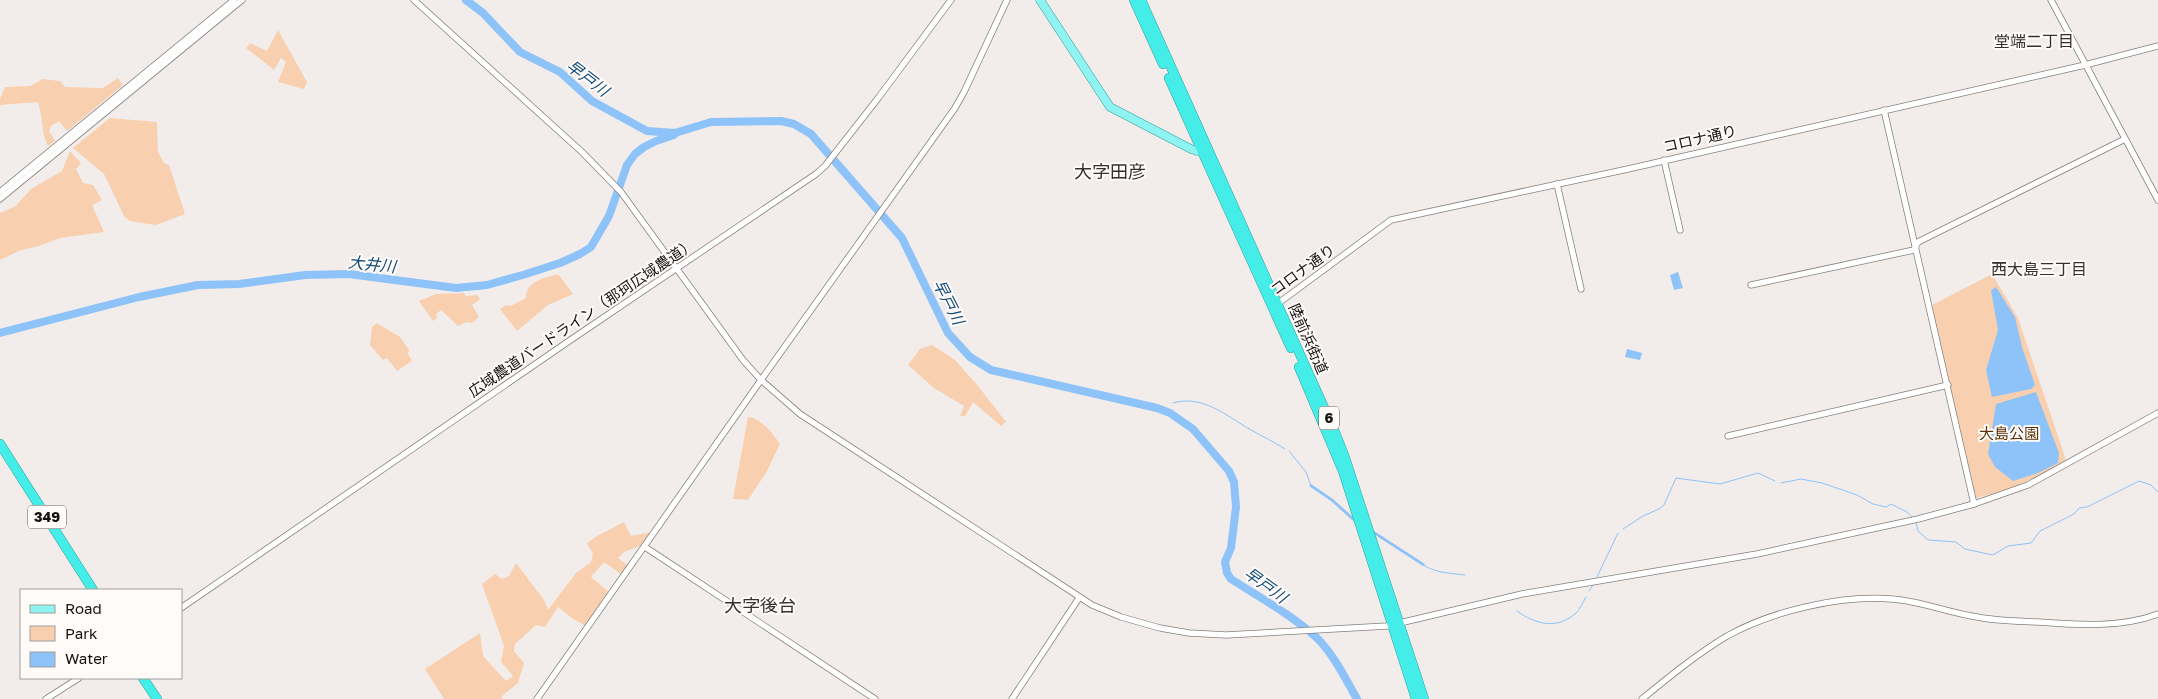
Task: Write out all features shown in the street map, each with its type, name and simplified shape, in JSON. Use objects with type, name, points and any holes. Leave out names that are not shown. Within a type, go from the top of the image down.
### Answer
[{"type":"highway","name":"陸前浜街道","points":[[1134,0],[1344,455],[1396,625],[1416,699]]},
{"type":"highway","name":"陸前浜街道","points":[[1141,0],[1204,149]]},
{"type":"highway","name":"349","points":[[0,444],[92,589]]},
{"type":"highway","name":"349","points":[[0,455],[86,589]]},
{"type":"highway","name":"陸前浜街道","points":[[1396,625],[1424,699]]},
{"type":"highway","points":[[144,679],[157,699]]},
{"type":"highway","points":[[151,679],[163,699]]},
{"type":"main road","points":[[1040,0],[1110,107],[1190,149],[1204,149]]},
{"type":"street","points":[[0,192],[234,0]]},
{"type":"street","points":[[0,199],[242,0]]},
{"type":"street","points":[[414,0],[582,152],[611,181],[678,268],[723,335],[761,380],[800,414],[1079,598],[1120,617],[1179,632],[1226,635],[1396,625],[1522,594],[1757,554],[1918,519],[2006,494],[2046,477],[2158,413]]},
{"type":"street","name":"広域農道バードライン（那珂広域農道）","points":[[182,607],[825,166],[951,0]]},
{"type":"street","points":[[537,699],[963,95],[1007,0]]},
{"type":"street","points":[[2051,0],[2158,200]]},
{"type":"street","name":"コロナ通り","points":[[1275,306],[1392,220],[2085,65],[2158,46]]},
{"type":"street","points":[[1884,110],[1974,504]]},
{"type":"street","points":[[1751,285],[1914,250],[1918,242],[2125,139]]},
{"type":"street","points":[[1664,160],[1680,230]]},
{"type":"street","points":[[1557,184],[1581,289]]},
{"type":"street","points":[[1728,436],[1948,384]]},
{"type":"street","points":[[645,547],[876,699]]},
{"type":"street","points":[[1012,699],[1079,598]]},
{"type":"street","points":[[1642,699],[1696,657],[1728,636],[1749,625],[1807,607],[1866,599],[1893,599],[1977,617],[2079,624],[2117,622],[2158,614]]},
{"type":"street","points":[[46,699],[77,679]]},
{"type":"green space","points":[[278,30],[307,82],[304,89],[278,82],[286,62],[281,58],[274,70],[246,48],[250,43],[267,51]]},
{"type":"green space","points":[[118,78],[123,85],[67,131],[59,121],[51,126],[49,131],[55,141],[48,146],[38,102],[0,105],[0,99],[5,87],[30,86],[43,79],[60,81],[65,87],[103,88]]},
{"type":"green space","points":[[110,118],[157,122],[158,152],[164,163],[169,165],[185,214],[156,225],[130,221],[124,216],[104,174],[73,148]]},
{"type":"green space","points":[[70,151],[81,163],[76,169],[83,183],[93,185],[102,200],[92,205],[104,232],[60,238],[21,250],[0,260],[0,213],[16,206],[31,189],[62,171]]},
{"type":"green space","points":[[558,274],[573,294],[548,305],[517,331],[500,309],[506,305],[511,306],[526,298],[532,284]]},
{"type":"green space","name":"大島公園","points":[[1992,274],[2018,318],[2066,460],[2022,483],[1976,498],[1932,305]]},
{"type":"green space","points":[[464,293],[466,296],[477,295],[480,299],[472,305],[479,317],[472,323],[466,322],[458,326],[441,310],[436,314],[437,318],[433,321],[419,301],[436,294]]},
{"type":"green space","points":[[377,323],[400,337],[409,350],[408,354],[412,361],[397,371],[387,358],[383,360],[370,345],[372,327]]},
{"type":"green space","points":[[932,345],[955,360],[1006,422],[1001,426],[973,402],[965,416],[960,416],[964,406],[934,388],[908,365],[920,349]]},
{"type":"green space","points":[[748,417],[762,423],[780,444],[767,471],[748,500],[733,499]]},
{"type":"green space","points":[[624,522],[631,536],[651,532],[643,545],[624,552],[618,558],[629,566],[622,575],[604,562],[591,577],[608,591],[586,626],[558,607],[545,627],[536,625],[515,644],[514,651],[524,663],[518,683],[501,697],[503,699],[444,699],[425,669],[480,633],[483,656],[506,681],[513,676],[501,662],[504,646],[482,584],[495,574],[502,579],[509,576],[516,563],[544,600],[548,610],[576,573],[591,562],[593,554],[587,543]]},
{"type":"water","points":[[1678,272],[1683,288],[1674,290],[1670,275]]},
{"type":"water","points":[[1996,287],[2015,317],[2022,347],[2035,385],[2031,389],[1992,397],[1986,370],[1998,330],[1991,290]]},
{"type":"water","points":[[1627,349],[1642,353],[1640,360],[1625,357]]},
{"type":"water","points":[[2036,392],[2059,453],[2058,463],[2038,473],[2013,481],[1995,467],[1988,454],[1996,404]]},
{"type":"water","points":[[1311,484],[1333,499],[1354,518],[1425,564],[1423,566],[1352,520],[1331,501],[1309,486]]},
{"type":"waterway","name":"早戸川","points":[[466,0],[483,13],[520,52],[560,72],[592,101],[647,131],[675,133],[711,122],[781,121],[794,124],[811,134],[902,238],[948,333],[970,357],[991,370],[1157,408],[1170,413],[1193,429],[1229,471],[1234,482],[1236,507],[1231,548],[1225,562],[1227,573],[1231,579],[1286,614],[1317,638],[1334,659],[1357,699]]},
{"type":"waterway","name":"大井川","points":[[0,333],[139,297],[198,285],[239,284],[305,275],[349,274],[456,288],[487,285],[526,274],[560,263],[591,247],[609,216],[627,165],[635,154],[644,147],[675,133]]},
{"type":"waterway","points":[[1173,403],[1194,401],[1214,408],[1285,449]]},
{"type":"waterway","points":[[1289,451],[1306,472],[1311,486]]},
{"type":"waterway","points":[[1623,529],[1664,505],[1676,478],[1720,484],[1758,473],[1775,481]]},
{"type":"waterway","points":[[1781,483],[1801,479],[1822,483],[1857,495],[1873,504],[1886,507],[1891,504],[1907,512],[1912,517]]},
{"type":"waterway","points":[[1916,522],[1918,531],[1928,540],[1956,542],[1965,549],[1993,555],[2008,546],[2031,543],[2040,531],[2074,514],[2079,508],[2087,507],[2139,481],[2151,485],[2158,492]]},
{"type":"waterway","points":[[1597,577],[1618,533]]},
{"type":"waterway","points":[[1423,565],[1438,571],[1465,575]]},
{"type":"waterway","points":[[1589,591],[1593,585]]},
{"type":"waterway","points":[[1517,611],[1538,622],[1553,624],[1568,619],[1577,612],[1586,597]]},
{"type":"district","name":"堂端二丁目","points":[[2034,41]]},
{"type":"district","name":"大字田彦","points":[[1110,172]]},
{"type":"district","name":"西大島三丁目","points":[[2039,269]]},
{"type":"district","name":"大字後台","points":[[760,606]]}]
